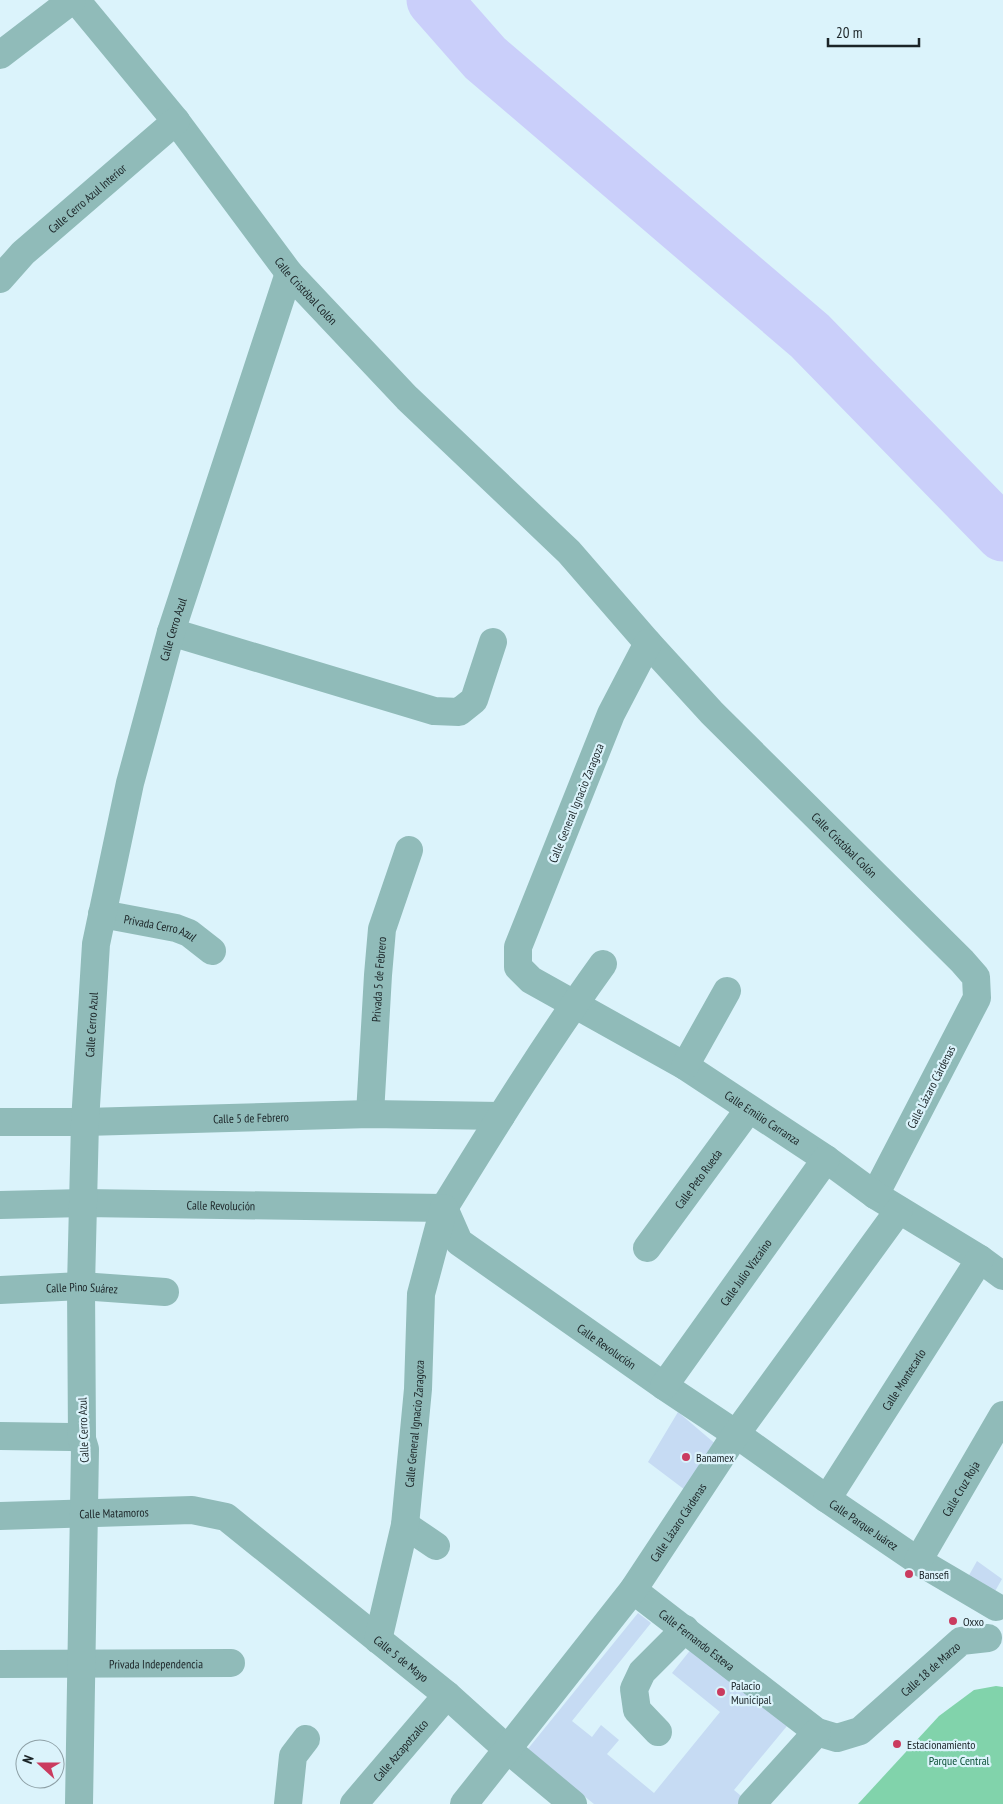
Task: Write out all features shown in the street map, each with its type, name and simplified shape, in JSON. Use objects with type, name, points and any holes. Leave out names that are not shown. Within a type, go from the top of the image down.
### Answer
[{"type":"street","points":[[0,55],[72,0]]},
{"type":"street","name":"Calle Cristóbal Colón","points":[[76,0],[176,122],[288,274],[407,398],[569,552],[648,644],[712,713],[976,977]]},
{"type":"street","name":"Calle Cerro Azul Interior","points":[[0,279],[24,253],[176,122]]},
{"type":"street","name":"Calle Cerro Azul","points":[[79,1804],[85,1449],[82,1439],[81,1286],[85,1122],[96,944],[130,783],[171,632],[288,274]]},
{"type":"street","points":[[171,632],[434,711],[459,712],[474,700],[493,642]]},
{"type":"street","name":"Calle General Ignacio Zaragoza","points":[[518,967],[518,947],[611,714],[648,644]]},
{"type":"street","name":"Privada 5 de Febrero","points":[[370,1114],[382,929],[408,850]]},
{"type":"street","name":"Privada Cerro Azul","points":[[102,914],[176,928],[189,933],[212,951]]},
{"type":"street","points":[[444,1208],[501,1116],[574,1004],[603,964]]},
{"type":"street","name":"Calle Emilio Carranza","points":[[518,967],[531,980],[685,1066],[826,1159],[876,1195],[980,1259],[1003,1276]]},
{"type":"street","name":"Calle Lázaro Cárdenas","points":[[876,1195],[977,998],[976,977]]},
{"type":"street","points":[[685,1066],[727,991]]},
{"type":"street","name":"Calle Peto Rueda","points":[[647,1248],[749,1109]]},
{"type":"street","name":"Calle 5 de Febrero","points":[[0,1122],[85,1122],[370,1114],[501,1116]]},
{"type":"street","name":"Calle Julio Vizcaíno","points":[[664,1386],[826,1159]]},
{"type":"street","name":"Calle Revolución","points":[[0,1205],[84,1203],[444,1208],[459,1242],[664,1386],[736,1434]]},
{"type":"street","name":"Calle General Ignacio Zaragoza","points":[[378,1640],[405,1525],[418,1389],[421,1294],[444,1208]]},
{"type":"street","name":"Calle Lázaro Cárdenas","points":[[464,1804],[633,1590],[736,1434],[899,1210]]},
{"type":"street","name":"Calle Montecarlo","points":[[827,1499],[980,1259]]},
{"type":"street","name":"Calle Pino Suárez","points":[[0,1290],[81,1286],[165,1292]]},
{"type":"street","name":"Calle Cruz Roja","points":[[918,1561],[1003,1415]]},
{"type":"street","name":"Calle Parque Juárez","points":[[736,1434],[918,1561],[1000,1599]]},
{"type":"street","points":[[0,1436],[71,1437],[82,1439]]},
{"type":"street","name":"Calle Matamoros","points":[[0,1516],[192,1510],[226,1517]]},
{"type":"street","name":"Calle 5 de Mayo","points":[[226,1517],[447,1695],[507,1749],[573,1804]]},
{"type":"street","points":[[405,1525],[436,1546]]},
{"type":"street","name":"Calle Fernando Esteva","points":[[633,1590],[827,1735]]},
{"type":"street","name":"Calle 18 de Marzo","points":[[827,1735],[860,1731],[961,1641],[995,1643],[1000,1599]]},
{"type":"street","points":[[658,1732],[637,1710],[634,1689],[642,1672],[685,1629]]},
{"type":"street","name":"Privada Independencia","points":[[0,1664],[231,1664]]},
{"type":"street","name":"Calle Azcapotzalco","points":[[354,1804],[447,1695]]},
{"type":"street","points":[[752,1804],[827,1735]]},
{"type":"street","points":[[288,1804],[293,1756],[306,1739]]},
{"type":"green space","name":"Parque Central","points":[[996,1686],[1003,1687],[1003,1804],[858,1804],[939,1716],[974,1690]]},
{"type":"building","name":"Banamex","points":[[678,1412],[725,1452],[693,1496],[648,1462]]},
{"type":"building","points":[[977,1561],[1002,1579],[994,1593],[968,1577]]},
{"type":"building","name":"Palacio Municipal","points":[[638,1613],[651,1623],[572,1721],[592,1737],[601,1725],[619,1740],[607,1754],[654,1793],[720,1712],[672,1673],[692,1648],[787,1726],[734,1790],[747,1801],[745,1804],[594,1804],[527,1750]]},
{"type":"waterway","points":[[434,0],[485,58],[810,336],[1003,534]]},
{"type":"place","name":"Banamex","points":[[686,1457]]},
{"type":"place","name":"Bansefi","points":[[909,1574]]},
{"type":"place","name":"Oxxo","points":[[953,1621]]},
{"type":"place","name":"Palacio Municipal","points":[[721,1692]]},
{"type":"place","name":"Estacionamiento","points":[[897,1744]]}]
